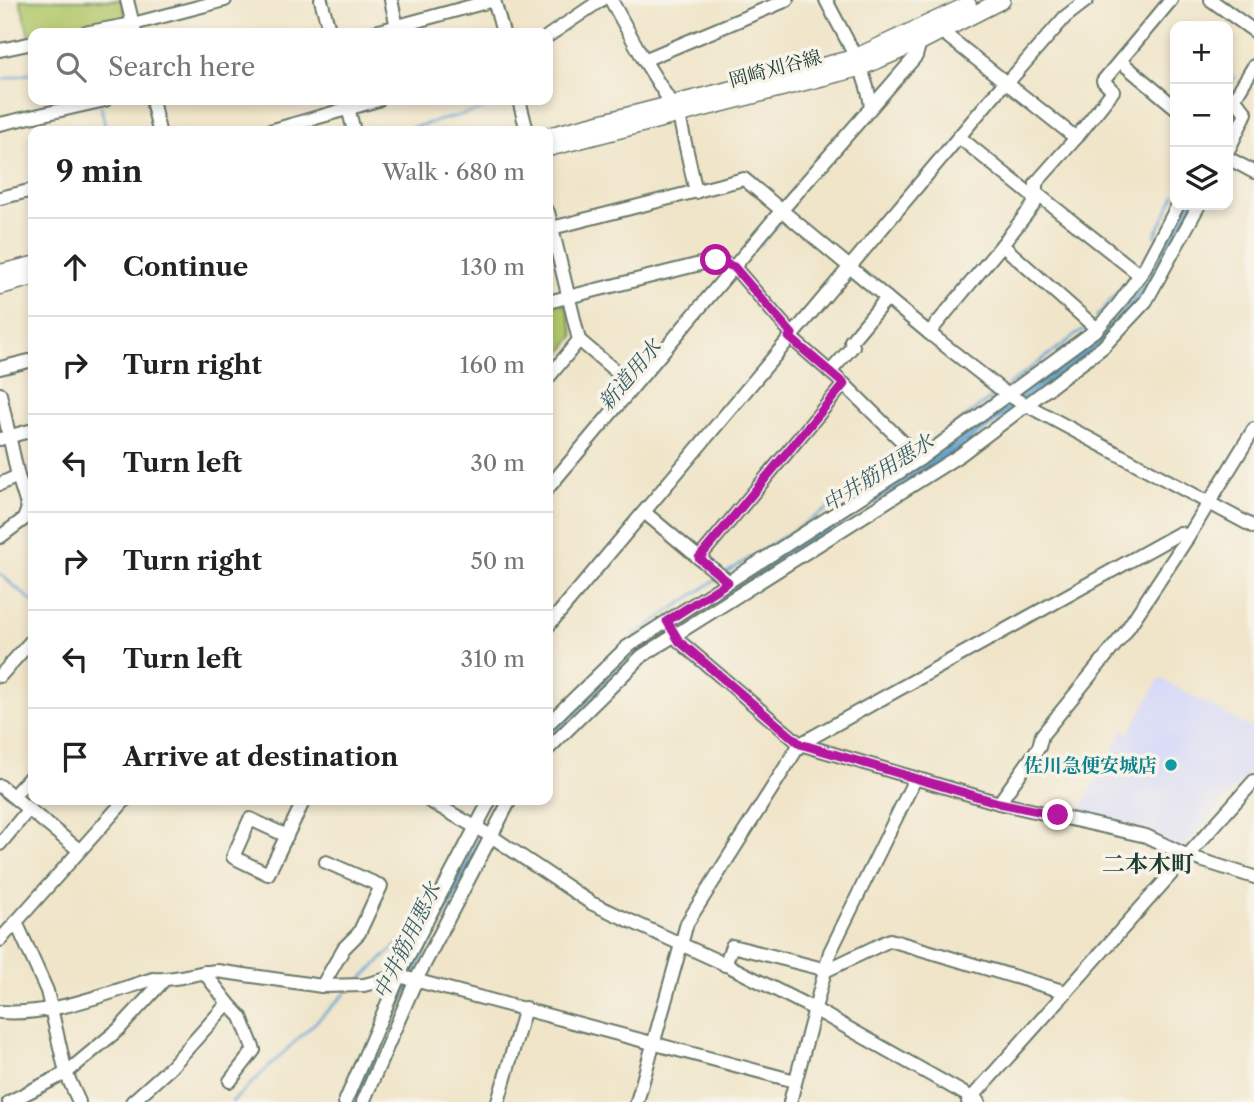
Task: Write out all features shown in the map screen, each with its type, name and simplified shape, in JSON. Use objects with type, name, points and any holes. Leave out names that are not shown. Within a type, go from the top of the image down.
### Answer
[{"type":"main road","name":"岡崎刈谷線","points":[[553,147],[675,110],[856,63],[920,42],[1002,0]]},
{"type":"main road","name":"岡崎刈谷線","points":[[856,63],[973,2]]},
{"type":"main road","name":"岡崎刈谷線","points":[[553,135],[675,110]]},
{"type":"main road","points":[[0,273],[28,266]]},
{"type":"main road","points":[[0,286],[28,278]]},
{"type":"street","points":[[127,0],[134,28],[225,0]]},
{"type":"street","points":[[321,0],[329,28]]},
{"type":"street","points":[[391,0],[397,27]]},
{"type":"street","points":[[393,28],[494,0],[502,28]]},
{"type":"street","points":[[553,33],[600,0]]},
{"type":"street","points":[[611,0],[643,60],[675,110],[696,192]]},
{"type":"street","points":[[643,60],[787,0]]},
{"type":"street","points":[[826,0],[870,96],[871,107]]},
{"type":"street","points":[[553,620],[1005,82],[1009,81],[1065,17],[1087,0]]},
{"type":"street","points":[[929,333],[1035,203],[1033,194],[1036,183],[1076,138],[1112,91],[1103,81],[1171,0]]},
{"type":"street","points":[[1211,0],[1254,32]]},
{"type":"street","points":[[941,30],[1076,138]]},
{"type":"street","points":[[553,482],[780,211],[916,55],[920,42]]},
{"type":"street","points":[[0,50],[28,44]]},
{"type":"street","points":[[1120,61],[1170,103]]},
{"type":"street","points":[[1233,101],[1254,65]]},
{"type":"street","points":[[0,124],[83,105]]},
{"type":"street","points":[[153,105],[158,126]]},
{"type":"street","points":[[284,126],[344,105]]},
{"type":"street","points":[[347,105],[353,126]]},
{"type":"street","points":[[520,105],[526,126]]},
{"type":"street","points":[[1233,105],[1247,113],[1233,141]]},
{"type":"street","points":[[959,137],[1142,272],[1160,278]]},
{"type":"street","points":[[1233,161],[1254,173]]},
{"type":"street","points":[[553,228],[744,179],[1007,395],[1254,527]]},
{"type":"street","points":[[0,198],[28,191]]},
{"type":"street","points":[[553,719],[627,647],[920,459],[1097,329],[1142,272],[1175,210]]},
{"type":"street","points":[[553,744],[642,656],[960,455],[1103,348],[1146,301],[1196,210]]},
{"type":"street","points":[[553,240],[579,340],[634,386]]},
{"type":"street","points":[[1002,245],[1097,329]]},
{"type":"street","points":[[553,301],[716,260],[734,267],[791,335],[920,459]]},
{"type":"street","points":[[830,372],[853,346],[851,341],[887,298]]},
{"type":"street","points":[[553,372],[579,340]]},
{"type":"street","points":[[0,368],[28,361]]},
{"type":"street","points":[[699,558],[844,384]]},
{"type":"street","points":[[0,394],[5,438],[28,508]]},
{"type":"street","points":[[999,803],[1039,747],[1042,735],[1124,634],[1188,537],[1254,429]]},
{"type":"street","points":[[5,438],[28,431]]},
{"type":"street","points":[[0,484],[19,476]]},
{"type":"street","points":[[644,512],[728,582]]},
{"type":"street","points":[[0,537],[28,523]]},
{"type":"street","points":[[637,1102],[687,923],[800,744],[1180,533],[1188,537]]},
{"type":"street","points":[[667,621],[679,641],[800,744],[999,803],[1146,836],[1188,856],[1254,877]]},
{"type":"street","points":[[0,676],[28,645]]},
{"type":"street","points":[[790,1102],[830,952],[915,779]]},
{"type":"street","points":[[13,796],[28,780]]},
{"type":"street","points":[[437,805],[484,832],[591,903],[816,1010],[973,1101],[1254,781]]},
{"type":"street","points":[[0,786],[79,850]]},
{"type":"street","points":[[0,940],[120,805]]},
{"type":"street","points":[[287,835],[250,819],[233,857],[268,874],[287,835],[302,805]]},
{"type":"street","points":[[363,1102],[484,832],[489,805]]},
{"type":"street","points":[[345,1102],[399,976],[484,832],[506,805]]},
{"type":"street","points":[[0,844],[29,809]]},
{"type":"street","points":[[322,986],[344,948],[359,933],[381,886],[326,862]]},
{"type":"street","points":[[16,922],[47,991],[66,1073],[79,1102]]},
{"type":"street","points":[[725,965],[732,946],[827,970],[890,940],[1066,992]]},
{"type":"street","points":[[0,1012],[20,1013],[51,1008],[153,979],[164,980],[204,972],[217,971],[322,986],[364,985],[399,976],[795,1081]]},
{"type":"street","points":[[204,972],[241,1017],[254,1050],[230,1081]]},
{"type":"street","points":[[9,1102],[66,1073],[119,1029],[164,980]]},
{"type":"street","points":[[132,1102],[171,1068],[227,1002]]},
{"type":"street","points":[[498,1102],[525,1009]]},
{"type":"shaded area","name":"佐川急便安城店","points":[[1160,678],[1254,730],[1254,767],[1182,849],[1138,827],[1078,814],[1124,729],[1130,732]]},
{"type":"green space","points":[[20,0],[122,0],[126,17],[122,20],[84,28],[28,28],[28,32]]},
{"type":"green space","points":[[553,305],[566,305],[574,336],[553,363]]},
{"type":"waterway","points":[[0,80],[28,74]]},
{"type":"waterway","points":[[1231,84],[1234,77]]},
{"type":"waterway","points":[[101,106],[105,126]]},
{"type":"waterway","points":[[418,126],[485,109]]},
{"type":"waterway","name":"中井筋用悪水","points":[[1233,123],[1239,112]]},
{"type":"waterway","points":[[1155,236],[1170,205]]},
{"type":"waterway","name":"中井筋用悪水","points":[[553,732],[636,650],[951,450],[1100,340],[1140,296],[1187,210]]},
{"type":"waterway","name":"新道用水","points":[[760,245],[783,218]]},
{"type":"waterway","points":[[1096,317],[1134,273]]},
{"type":"waterway","points":[[1008,385],[1088,326]]},
{"type":"waterway","points":[[921,450],[994,396]]},
{"type":"waterway","points":[[726,573],[907,459]]},
{"type":"waterway","points":[[0,574],[28,598]]},
{"type":"waterway","points":[[633,636],[717,579]]},
{"type":"waterway","points":[[0,776],[12,785]]},
{"type":"waterway","points":[[36,805],[79,842]]},
{"type":"waterway","name":"中井筋用悪水","points":[[355,1102],[411,971],[499,805]]},
{"type":"waterway","points":[[362,978],[412,931],[449,866]]},
{"type":"waterway","points":[[232,1102],[346,993]]},
{"type":"place","name":"佐川急便安城店","points":[[1171,765]]},
{"type":"district","name":"二本木町","points":[[1148,864]]},
{"type":"route","points":[[716,260],[734,267],[792,334],[789,337],[844,384],[699,558],[728,582],[667,621],[679,641],[800,744],[999,803],[1058,815]]}]
